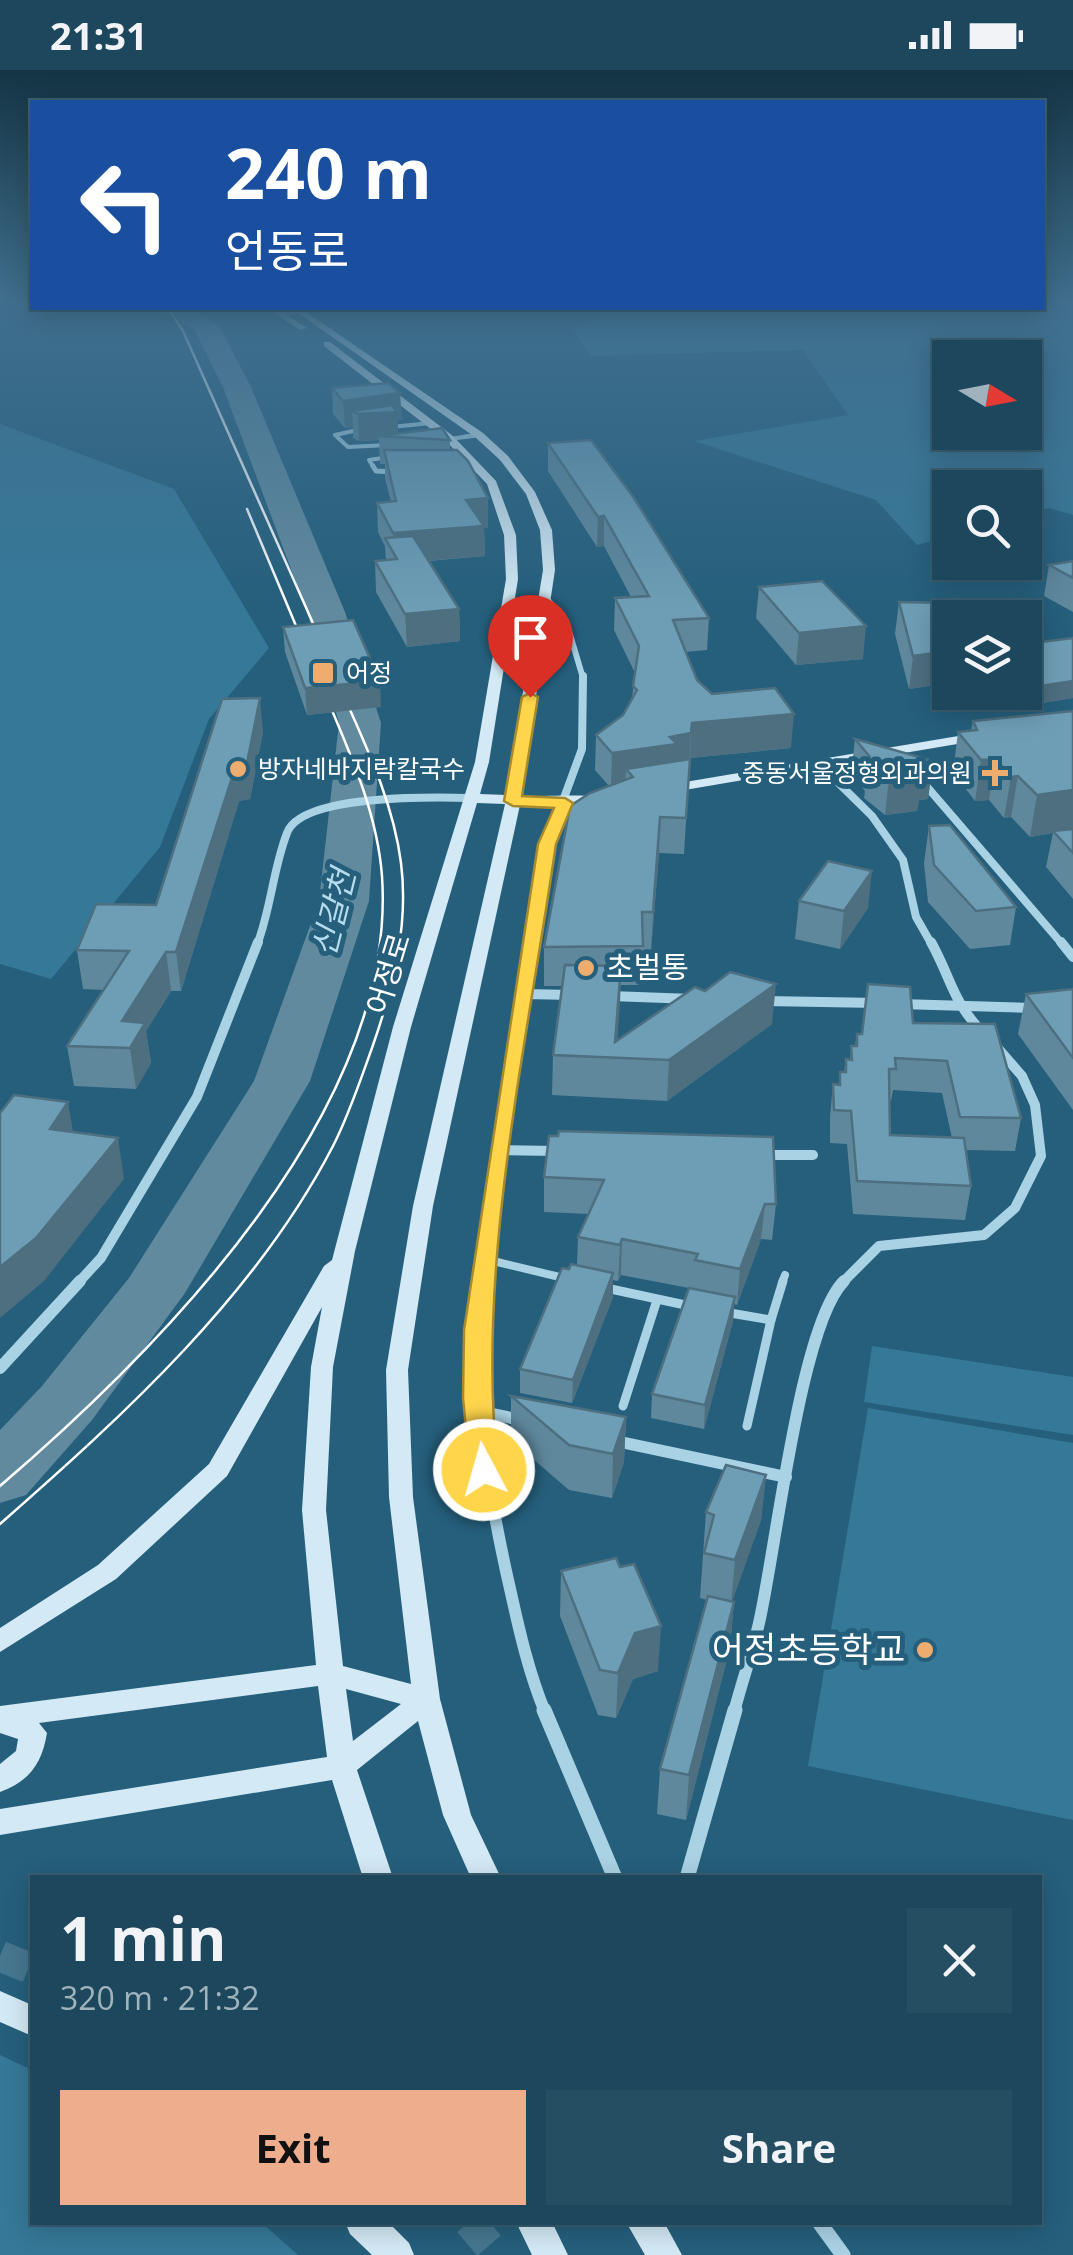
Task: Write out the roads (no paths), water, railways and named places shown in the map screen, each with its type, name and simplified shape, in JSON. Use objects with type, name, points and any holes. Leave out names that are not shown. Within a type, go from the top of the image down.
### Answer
[{"type":"main road","name":"어정로","points":[[377,1875],[342,1766],[330,1674],[314,1510],[322,1367],[344,1251],[402,1026],[482,762],[512,579],[510,535],[492,483],[449,438],[406,404]]},
{"type":"main road","name":"어정로","points":[[431,404],[478,435],[504,458],[546,530],[546,598],[513,801],[422,1206],[397,1370],[401,1497],[426,1700],[457,1816],[485,1875]]},
{"type":"main road","points":[[649,792],[994,734]]},
{"type":"main road","points":[[471,798],[565,803],[614,797]]},
{"type":"main road","points":[[0,1642],[107,1572],[218,1470],[344,1251]]},
{"type":"main road","points":[[0,1719],[330,1674],[426,1700]]},
{"type":"main road","points":[[0,1822],[342,1766],[426,1700]]},
{"type":"main road","points":[[0,1719],[33,1733],[29,1758],[0,1780]]},
{"type":"main road","points":[[0,2006],[30,2020]]},
{"type":"main road","points":[[365,2225],[397,2255]]},
{"type":"main road","points":[[535,2225],[551,2255]]},
{"type":"main road","points":[[645,2225],[666,2255]]},
{"type":"street","points":[[449,438],[478,435]]},
{"type":"street","points":[[546,598],[565,613],[586,681],[590,712],[565,803],[547,844],[498,1150],[477,1330],[478,1411],[484,1470],[529,1674],[614,1875]]},
{"type":"street","points":[[896,750],[1073,957]]},
{"type":"street","points":[[688,1875],[758,1624],[805,1380],[831,1294],[878,1246],[984,1236],[1015,1208],[1041,1156],[1036,1105],[1022,1076],[957,1006],[948,972],[916,917],[903,860],[872,816],[818,763]]},
{"type":"street","points":[[0,1368],[101,1258],[197,1097],[238,1002],[267,919],[288,828],[308,812],[328,807],[422,797],[471,798]]},
{"type":"street","points":[[524,994],[583,996]]},
{"type":"street","points":[[602,996],[701,999]]},
{"type":"street","points":[[760,1000],[1054,1008]]},
{"type":"street","points":[[498,1150],[577,1151]]},
{"type":"street","points":[[754,1154],[814,1156]]},
{"type":"street","points":[[478,1411],[536,1424]]},
{"type":"street","points":[[594,1436],[786,1477]]},
{"type":"street","points":[[821,2225],[842,2255]]},
{"type":"lane","points":[[400,444],[348,447],[335,435],[342,431],[430,423]]},
{"type":"lane","points":[[395,426],[407,440]]},
{"type":"lane","points":[[394,456],[369,460],[376,471],[400,471]]},
{"type":"lane","points":[[485,1259],[581,1282]]},
{"type":"lane","points":[[747,1426],[785,1275]]},
{"type":"lane","points":[[600,1286],[695,1307]]},
{"type":"lane","points":[[624,1406],[657,1300]]},
{"type":"lane","points":[[714,1310],[771,1320]]},
{"type":"waterway","name":"신갈천","points":[[0,1476],[67,1403],[152,1293],[282,1081],[344,901],[360,723],[326,612],[244,404]]},
{"type":"tunnel","points":[[0,1956],[30,1968]]},
{"type":"tunnel","points":[[472,2225],[497,2255]]},
{"type":"tram line","points":[[215,404],[324,648]]},
{"type":"tram line","points":[[247,509],[307,652]]},
{"type":"tram line","points":[[0,1524],[140,1396],[226,1302],[302,1201],[349,1110],[393,980],[403,887],[397,840],[384,794],[339,685]]},
{"type":"tram line","points":[[0,1486],[130,1365],[196,1293],[258,1216],[311,1135],[352,1050],[377,963],[382,876],[368,804],[323,689]]},
{"type":"place","name":"어정","points":[[323,673]]},
{"type":"place","name":"방자네바지락칼국수","points":[[238,769]]},
{"type":"place","name":"중동서울정형외과의원","points":[[995,773]]},
{"type":"place","name":"초벌통","points":[[586,968]]},
{"type":"place","name":"어정초등학교","points":[[925,1650]]}]
